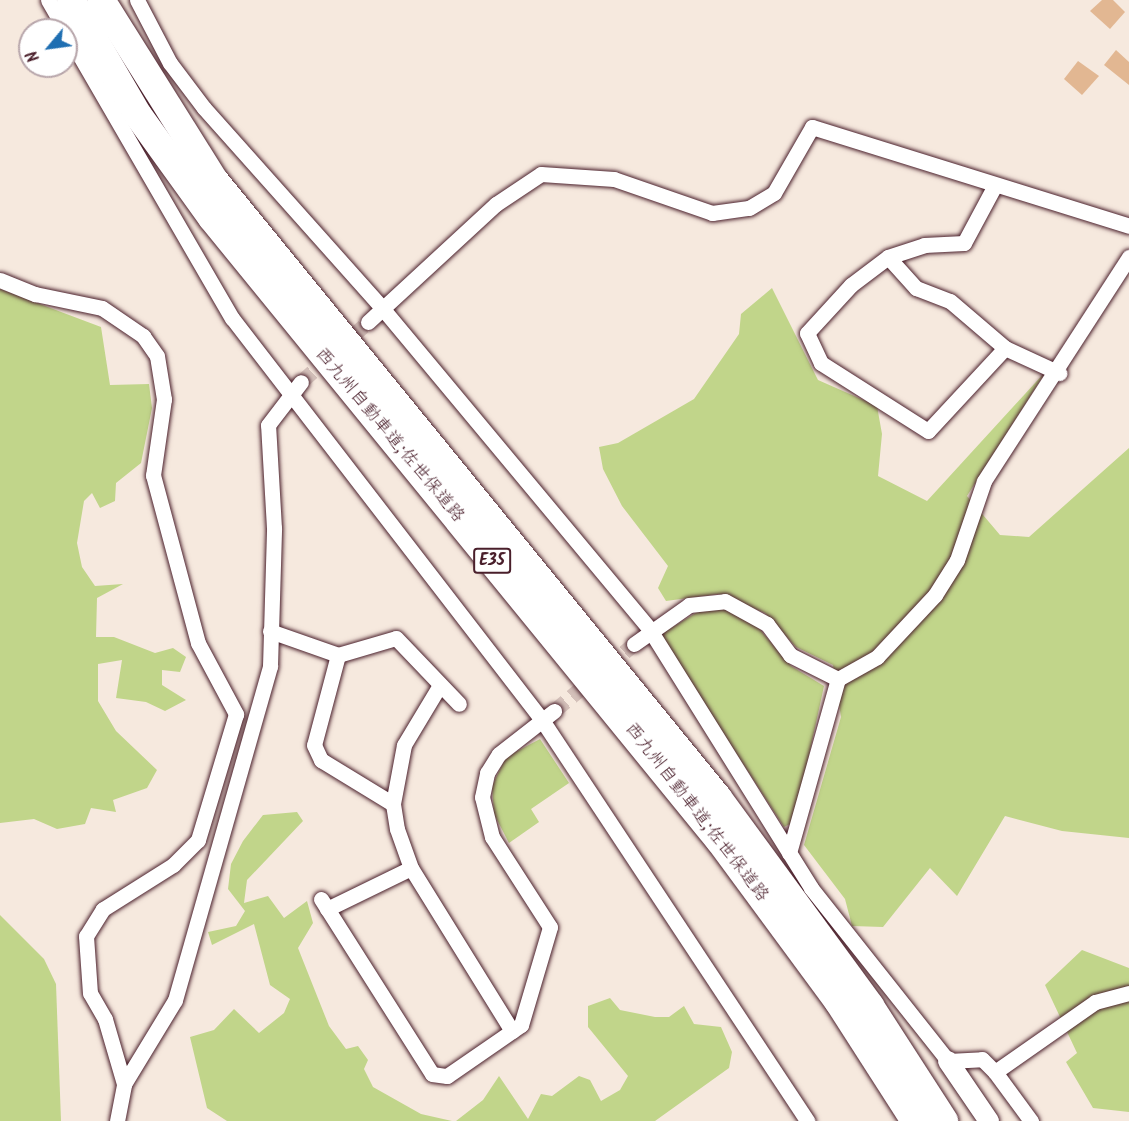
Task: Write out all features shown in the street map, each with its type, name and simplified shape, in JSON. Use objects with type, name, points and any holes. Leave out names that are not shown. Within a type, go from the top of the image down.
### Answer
[{"type":"highway","name":"西九州自動車道;佐世保道路","points":[[71,0],[138,115],[212,218],[720,841],[838,1001],[915,1121]]},
{"type":"highway","name":"西九州自動車道;佐世保道路","points":[[101,0],[164,108],[268,252],[718,798],[870,1006],[944,1121]]},
{"type":"street","points":[[48,0],[58,18]]},
{"type":"street","points":[[138,0],[170,63],[204,108],[383,309],[650,630],[789,853],[948,1061],[989,1121]]},
{"type":"street","points":[[78,53],[232,318],[296,387],[548,716],[807,1121]]},
{"type":"street","points":[[368,322],[496,204],[541,174],[614,179],[712,213],[749,207],[774,193],[812,127],[994,187],[1129,226]]},
{"type":"street","points":[[994,187],[964,243],[924,245],[888,257],[851,285],[807,333],[821,363],[928,431],[1005,348]]},
{"type":"street","points":[[888,257],[916,288],[950,301],[1005,348],[1059,373]]},
{"type":"street","points":[[789,853],[838,679],[877,657],[935,595],[957,560],[984,481],[1059,373],[1129,257]]},
{"type":"street","points":[[0,280],[35,294],[102,308],[143,336],[158,356],[164,399],[153,476],[198,643],[237,714],[198,840],[173,865],[103,909],[86,936],[90,993],[105,1019],[124,1084]]},
{"type":"street","points":[[117,1121],[124,1084],[175,1000],[270,666],[274,528],[268,425],[296,387]]},
{"type":"street","points":[[634,644],[650,630],[689,605],[725,601],[767,624],[790,655],[838,679]]},
{"type":"street","points":[[270,631],[338,655],[396,638],[459,704]]},
{"type":"street","points":[[338,655],[314,745],[321,760],[393,804]]},
{"type":"street","points":[[440,685],[404,745],[393,804],[411,868],[512,1031]]},
{"type":"street","points":[[411,868],[324,904],[432,1074],[447,1076],[521,1025],[550,927],[492,837],[482,797],[487,773],[499,754],[548,716]]},
{"type":"street","points":[[995,1072],[1095,1002],[1129,993]]},
{"type":"street","points":[[948,1061],[982,1059],[995,1072],[1030,1121]]},
{"type":"street","points":[[791,1121],[796,1104]]},
{"type":"green space","points":[[772,288],[818,380],[877,406],[882,434],[878,476],[927,501],[1046,371],[967,496],[1000,535],[1029,537],[1129,448],[1129,838],[1062,831],[1005,816],[957,896],[930,868],[883,927],[852,926],[845,899],[804,845],[841,717],[833,665],[796,647],[765,613],[718,594],[666,601],[658,588],[668,566],[622,506],[603,469],[599,447],[618,443],[694,399],[739,334],[741,314]]},
{"type":"green space","points":[[0,289],[101,327],[110,385],[149,384],[152,408],[141,463],[116,483],[115,501],[100,508],[92,493],[84,501],[77,543],[82,567],[95,586],[123,584],[97,598],[96,637],[114,637],[155,653],[173,648],[186,657],[180,672],[162,670],[162,685],[186,700],[165,711],[146,702],[116,698],[122,660],[98,664],[98,701],[116,731],[157,770],[147,788],[113,800],[116,812],[91,808],[85,824],[57,829],[34,819],[0,823]]},
{"type":"green space","points":[[723,606],[757,626],[791,666],[824,686],[801,792],[792,823],[784,827],[660,635],[699,611]]},
{"type":"green space","points":[[540,739],[569,783],[531,809],[539,822],[509,843],[494,814],[492,786],[506,757]]},
{"type":"green space","points":[[297,812],[303,821],[247,880],[244,903],[268,896],[284,918],[307,901],[313,923],[298,948],[329,1026],[346,1049],[358,1046],[368,1060],[364,1069],[373,1087],[421,1114],[452,1121],[227,1121],[207,1108],[190,1037],[214,1030],[234,1009],[259,1033],[284,1013],[290,999],[270,985],[254,924],[212,945],[208,932],[236,926],[245,911],[228,889],[231,864],[243,841],[263,815]]},
{"type":"green space","points":[[0,915],[44,959],[56,984],[61,1121],[0,1121]]},
{"type":"green space","points":[[1082,950],[1129,968],[1129,1112],[1093,1108],[1066,1062],[1077,1053],[1045,985]]},
{"type":"green space","points":[[610,998],[620,1010],[655,1017],[669,1017],[684,1006],[694,1024],[721,1027],[732,1052],[729,1068],[655,1121],[456,1121],[483,1100],[499,1076],[528,1119],[541,1094],[552,1096],[579,1076],[590,1080],[601,1101],[620,1090],[628,1076],[588,1027],[588,1006]]},
{"type":"building","points":[[1102,0],[1113,0],[1125,12],[1110,29],[1090,11]]},
{"type":"building","points":[[1116,50],[1129,62],[1129,85],[1104,65]]},
{"type":"building","points":[[1078,61],[1099,76],[1082,95],[1064,79]]},
{"type":"tunnel","points":[[301,382],[368,322]]},
{"type":"tunnel","points":[[554,711],[634,644]]}]
